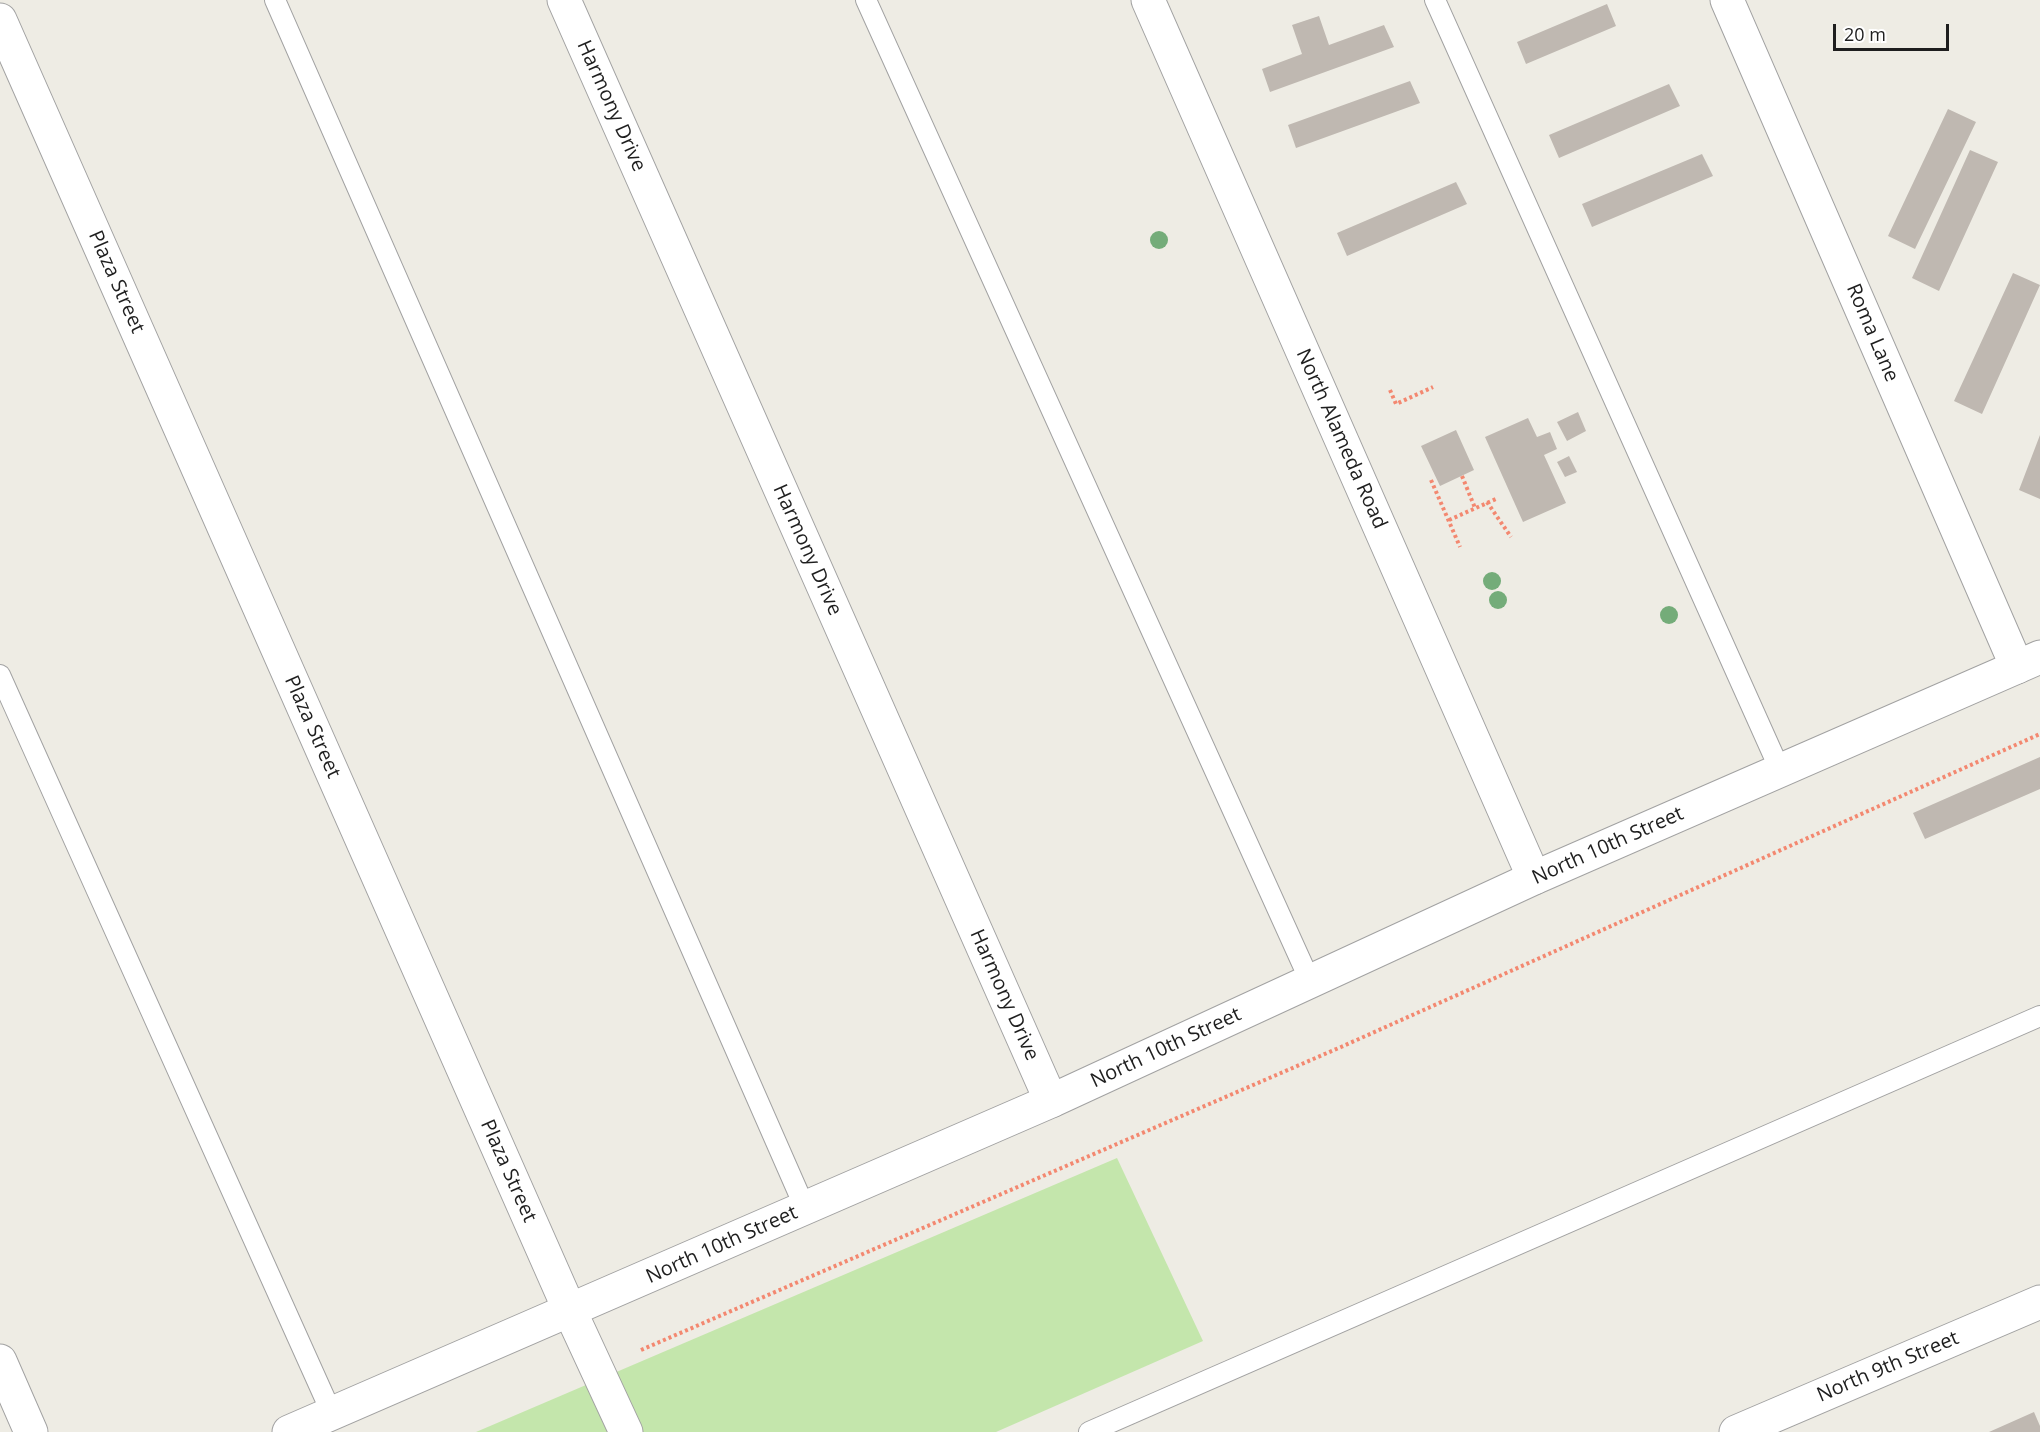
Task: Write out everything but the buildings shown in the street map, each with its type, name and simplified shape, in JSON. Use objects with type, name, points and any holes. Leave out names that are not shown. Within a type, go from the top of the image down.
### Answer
[{"type":"street","name":"Harmony Drive","points":[[564,0],[1051,1101]]},
{"type":"street","name":"North Alameda Road","points":[[1148,0],[1534,878]]},
{"type":"street","name":"Roma Lane","points":[[1727,0],[2029,662]]},
{"type":"street","name":"Plaza Street","points":[[0,20],[570,1311],[627,1432]]},
{"type":"street","name":"North 10th Street","points":[[289,1432],[1051,1101],[1534,878],[2029,662]]},
{"type":"street","name":"North 9th Street","points":[[1736,1432],[2040,1302]]},
{"type":"street","points":[[0,1361],[31,1432]]},
{"type":"lane","points":[[275,0],[806,1208]]},
{"type":"lane","points":[[866,0],[1311,981]]},
{"type":"lane","points":[[1434,0],[1780,770]]},
{"type":"lane","points":[[0,675],[332,1414]]},
{"type":"lane","points":[[1089,1432],[2040,1016]]},
{"type":"path","points":[[1390,390],[1396,404],[1432,387]]},
{"type":"path","points":[[1461,476],[1475,508]]},
{"type":"path","points":[[1431,480],[1460,547]]},
{"type":"path","points":[[1449,520],[1496,499]]},
{"type":"path","points":[[1487,502],[1511,537]]},
{"type":"path","points":[[641,1350],[1341,1047],[2040,734]]},
{"type":"green space","points":[[1117,1158],[1203,1341],[996,1432],[476,1432]]}]
